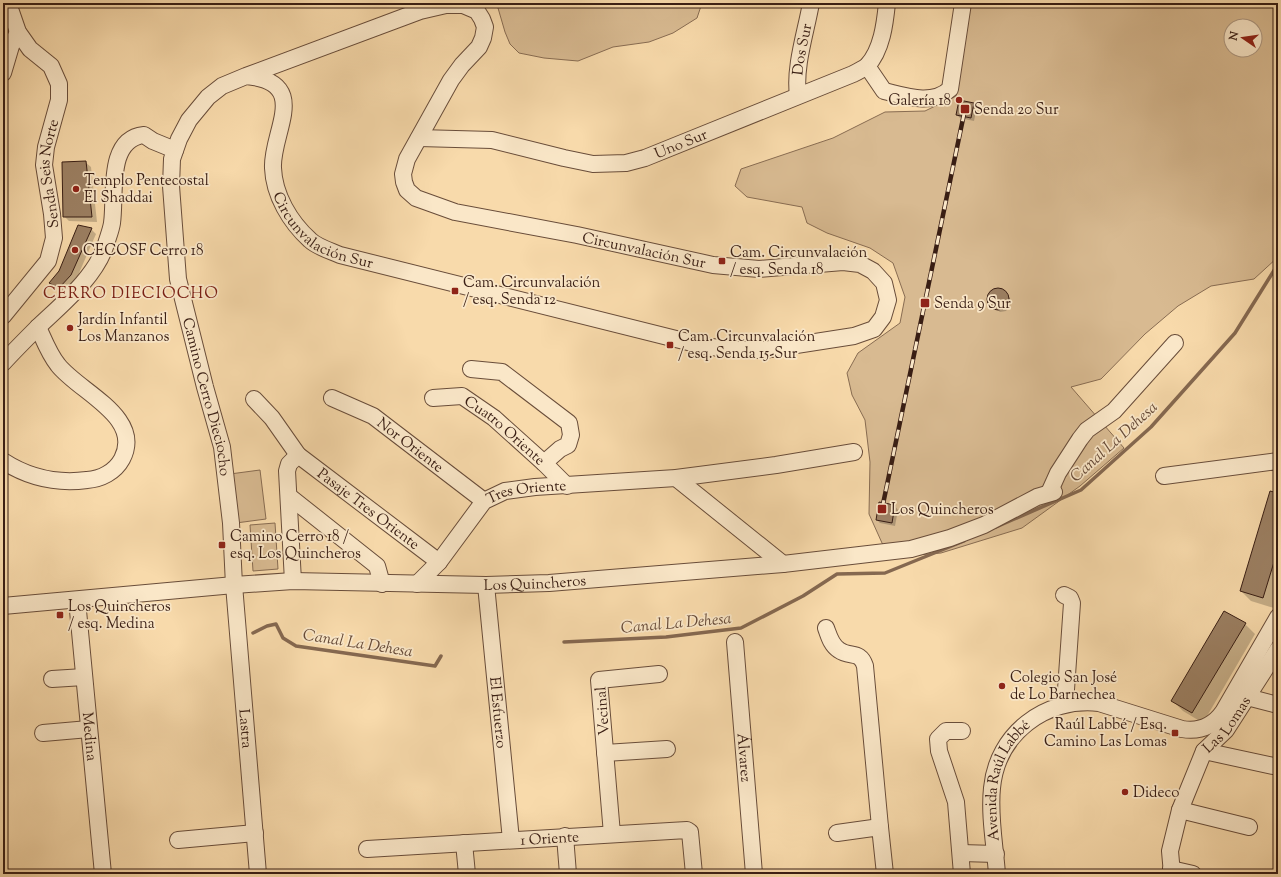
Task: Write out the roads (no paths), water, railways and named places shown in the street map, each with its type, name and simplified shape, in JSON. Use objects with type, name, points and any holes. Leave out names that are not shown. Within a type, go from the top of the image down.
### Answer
[{"type":"street","name":"Senda Seis Norte","points":[[3,316],[48,261],[54,238],[52,214],[44,165],[46,147],[59,100],[59,84],[51,66],[30,49],[18,32],[8,3]]},
{"type":"street","name":"Dos Sur","points":[[798,95],[796,83],[797,68],[811,3]]},
{"type":"street","points":[[887,3],[885,25],[876,50],[867,66],[884,91],[916,99],[942,96],[950,89],[963,3]]},
{"type":"street","name":"Circunvalación Sur","points":[[452,4],[469,7],[477,11],[484,23],[482,43],[476,52],[462,65],[451,80],[407,159],[403,174],[404,182],[406,190],[416,198],[428,204],[456,212],[732,268],[759,269],[843,262],[860,264],[874,271],[884,283],[888,300],[883,317],[874,329],[854,336],[764,350],[720,349],[340,255],[310,241],[293,220],[281,200],[275,183],[273,160],[283,120],[284,102],[280,92],[273,84],[262,78],[246,76],[430,8],[452,4]]},
{"type":"street","points":[[3,73],[11,46],[18,32]]},
{"type":"street","name":"Uno Sur","points":[[419,138],[492,140],[593,164],[626,163],[645,158],[853,74],[867,66]]},
{"type":"street","name":"Camino Cerro Dieciocho","points":[[234,585],[231,523],[222,447],[205,387],[178,279],[171,177],[174,150],[183,129],[201,104],[222,86],[246,76]]},
{"type":"street","points":[[3,363],[38,327],[71,297],[91,271],[106,246],[112,224],[115,176],[122,147],[128,140],[136,136],[144,135],[153,141],[174,150]]},
{"type":"street","points":[[3,461],[29,476],[49,480],[78,481],[100,477],[115,468],[121,460],[125,449],[126,436],[117,417],[58,365],[50,354],[38,327]]},
{"type":"street","name":"Los Quincheros","points":[[3,606],[293,581],[486,585],[549,583],[783,564],[891,552],[943,540],[984,525],[1037,497],[1051,492],[1058,473],[1080,439],[1088,430],[1114,410],[1175,343]]},
{"type":"street","points":[[471,369],[502,372],[569,423],[571,435],[568,445],[560,449],[544,463]]},
{"type":"street","name":"Cuatro Oriente","points":[[433,398],[462,396],[494,418],[567,486]]},
{"type":"street","name":"Nor Oriente","points":[[332,398],[373,416],[484,501]]},
{"type":"street","name":"Pasaje Tres Oriente","points":[[254,399],[272,418],[298,455],[439,562]]},
{"type":"street","name":"Tres Oriente","points":[[417,584],[439,562],[484,501],[504,491],[535,486],[567,486],[676,478],[776,465],[854,452]]},
{"type":"street","points":[[293,581],[290,497],[287,471],[289,464],[298,455]]},
{"type":"street","points":[[1164,476],[1278,461]]},
{"type":"street","points":[[676,478],[783,564]]},
{"type":"street","points":[[290,497],[377,566],[382,584]]},
{"type":"street","name":"Lastra","points":[[234,585],[258,874]]},
{"type":"street","name":"El Esfuerzo","points":[[486,585],[511,840]]},
{"type":"street","points":[[1064,595],[1070,598],[1072,603],[1065,704]]},
{"type":"street","name":"Medina","points":[[77,600],[103,874]]},
{"type":"street","points":[[1192,730],[1207,726],[1219,717],[1278,617]]},
{"type":"street","points":[[826,628],[836,647],[845,653],[858,655],[863,659],[865,666],[885,874]]},
{"type":"street","name":"Álvarez","points":[[735,642],[754,874]]},
{"type":"street","name":"Las Lomas","points":[[1172,871],[1170,851],[1180,810],[1204,750],[1226,730],[1278,649]]},
{"type":"street","name":"Vecinal","points":[[612,834],[599,680],[659,674]]},
{"type":"street","points":[[52,679],[84,677]]},
{"type":"street","points":[[1247,697],[1278,705]]},
{"type":"street","name":"Avenida Raúl Labbé","points":[[997,874],[991,797],[993,778],[1007,744],[1025,725],[1044,712],[1065,704],[1099,702],[1176,727],[1192,730]]},
{"type":"street","points":[[42,733],[89,729]]},
{"type":"street","points":[[962,730],[946,731],[938,739],[939,752],[956,802],[962,874]]},
{"type":"street","points":[[1192,730],[1200,736],[1204,750],[1278,767]]},
{"type":"street","points":[[1226,730],[1229,743],[1241,759]]},
{"type":"street","name":"Vecinal","points":[[605,754],[667,749]]},
{"type":"street","points":[[1180,810],[1249,827]]},
{"type":"street","points":[[837,833],[880,828]]},
{"type":"street","name":"1 Oriente","points":[[367,849],[565,836],[687,830],[690,832],[694,874]]},
{"type":"street","points":[[178,840],[255,833]]},
{"type":"street","points":[[565,836],[568,874]]},
{"type":"street","points":[[464,843],[467,874]]},
{"type":"street","points":[[961,853],[996,854]]},
{"type":"street","points":[[1172,871],[1193,874]]},
{"type":"waterway","name":"Canal La Dehesa","points":[[996,527],[1081,490],[1151,427],[1235,333],[1278,264]]},
{"type":"waterway","name":"Canal La Dehesa","points":[[564,642],[666,637],[741,628],[803,596],[837,574],[885,573],[964,541]]},
{"type":"waterway","name":"Canal La Dehesa","points":[[253,633],[267,626],[276,624],[283,638],[296,646],[435,666],[441,656]]},
{"type":"railway","points":[[882,509],[965,109]]},
{"type":"place","name":"Galería 18","points":[[959,100]]},
{"type":"place","name":"Senda 20 Sur","points":[[965,109]]},
{"type":"place","name":"Templo Pentecostal El Shaddai","points":[[76,189]]},
{"type":"place","name":"CECOSF Cerro 18","points":[[75,250]]},
{"type":"place","name":"Cam. Circunvalación / esq. Senda 18","points":[[722,261]]},
{"type":"place","name":"Cam. Circunvalación / esq. Senda 12","points":[[455,291]]},
{"type":"place","name":"Senda 9 Sur","points":[[925,303]]},
{"type":"place","name":"Jardín Infantil Los Manzanos","points":[[70,328]]},
{"type":"place","name":"Cam. Circunvalación / esq. Senda 15-Sur","points":[[670,345]]},
{"type":"place","name":"Los Quincheros","points":[[882,509]]},
{"type":"place","name":"Camino Cerro 18 / esq. Los Quincheros","points":[[222,545]]},
{"type":"place","name":"Los Quincheros / esq. Medina","points":[[60,615]]},
{"type":"place","name":"Colegio San José de Lo Barnechea","points":[[1002,686]]},
{"type":"place","name":"Raúl Labbé / Esq. Camino Las Lomas","points":[[1175,733]]},
{"type":"place","name":"Dideco","points":[[1125,792]]},
{"type":"district","name":"CERRO DIECIOCHO","points":[[131,292]]}]
